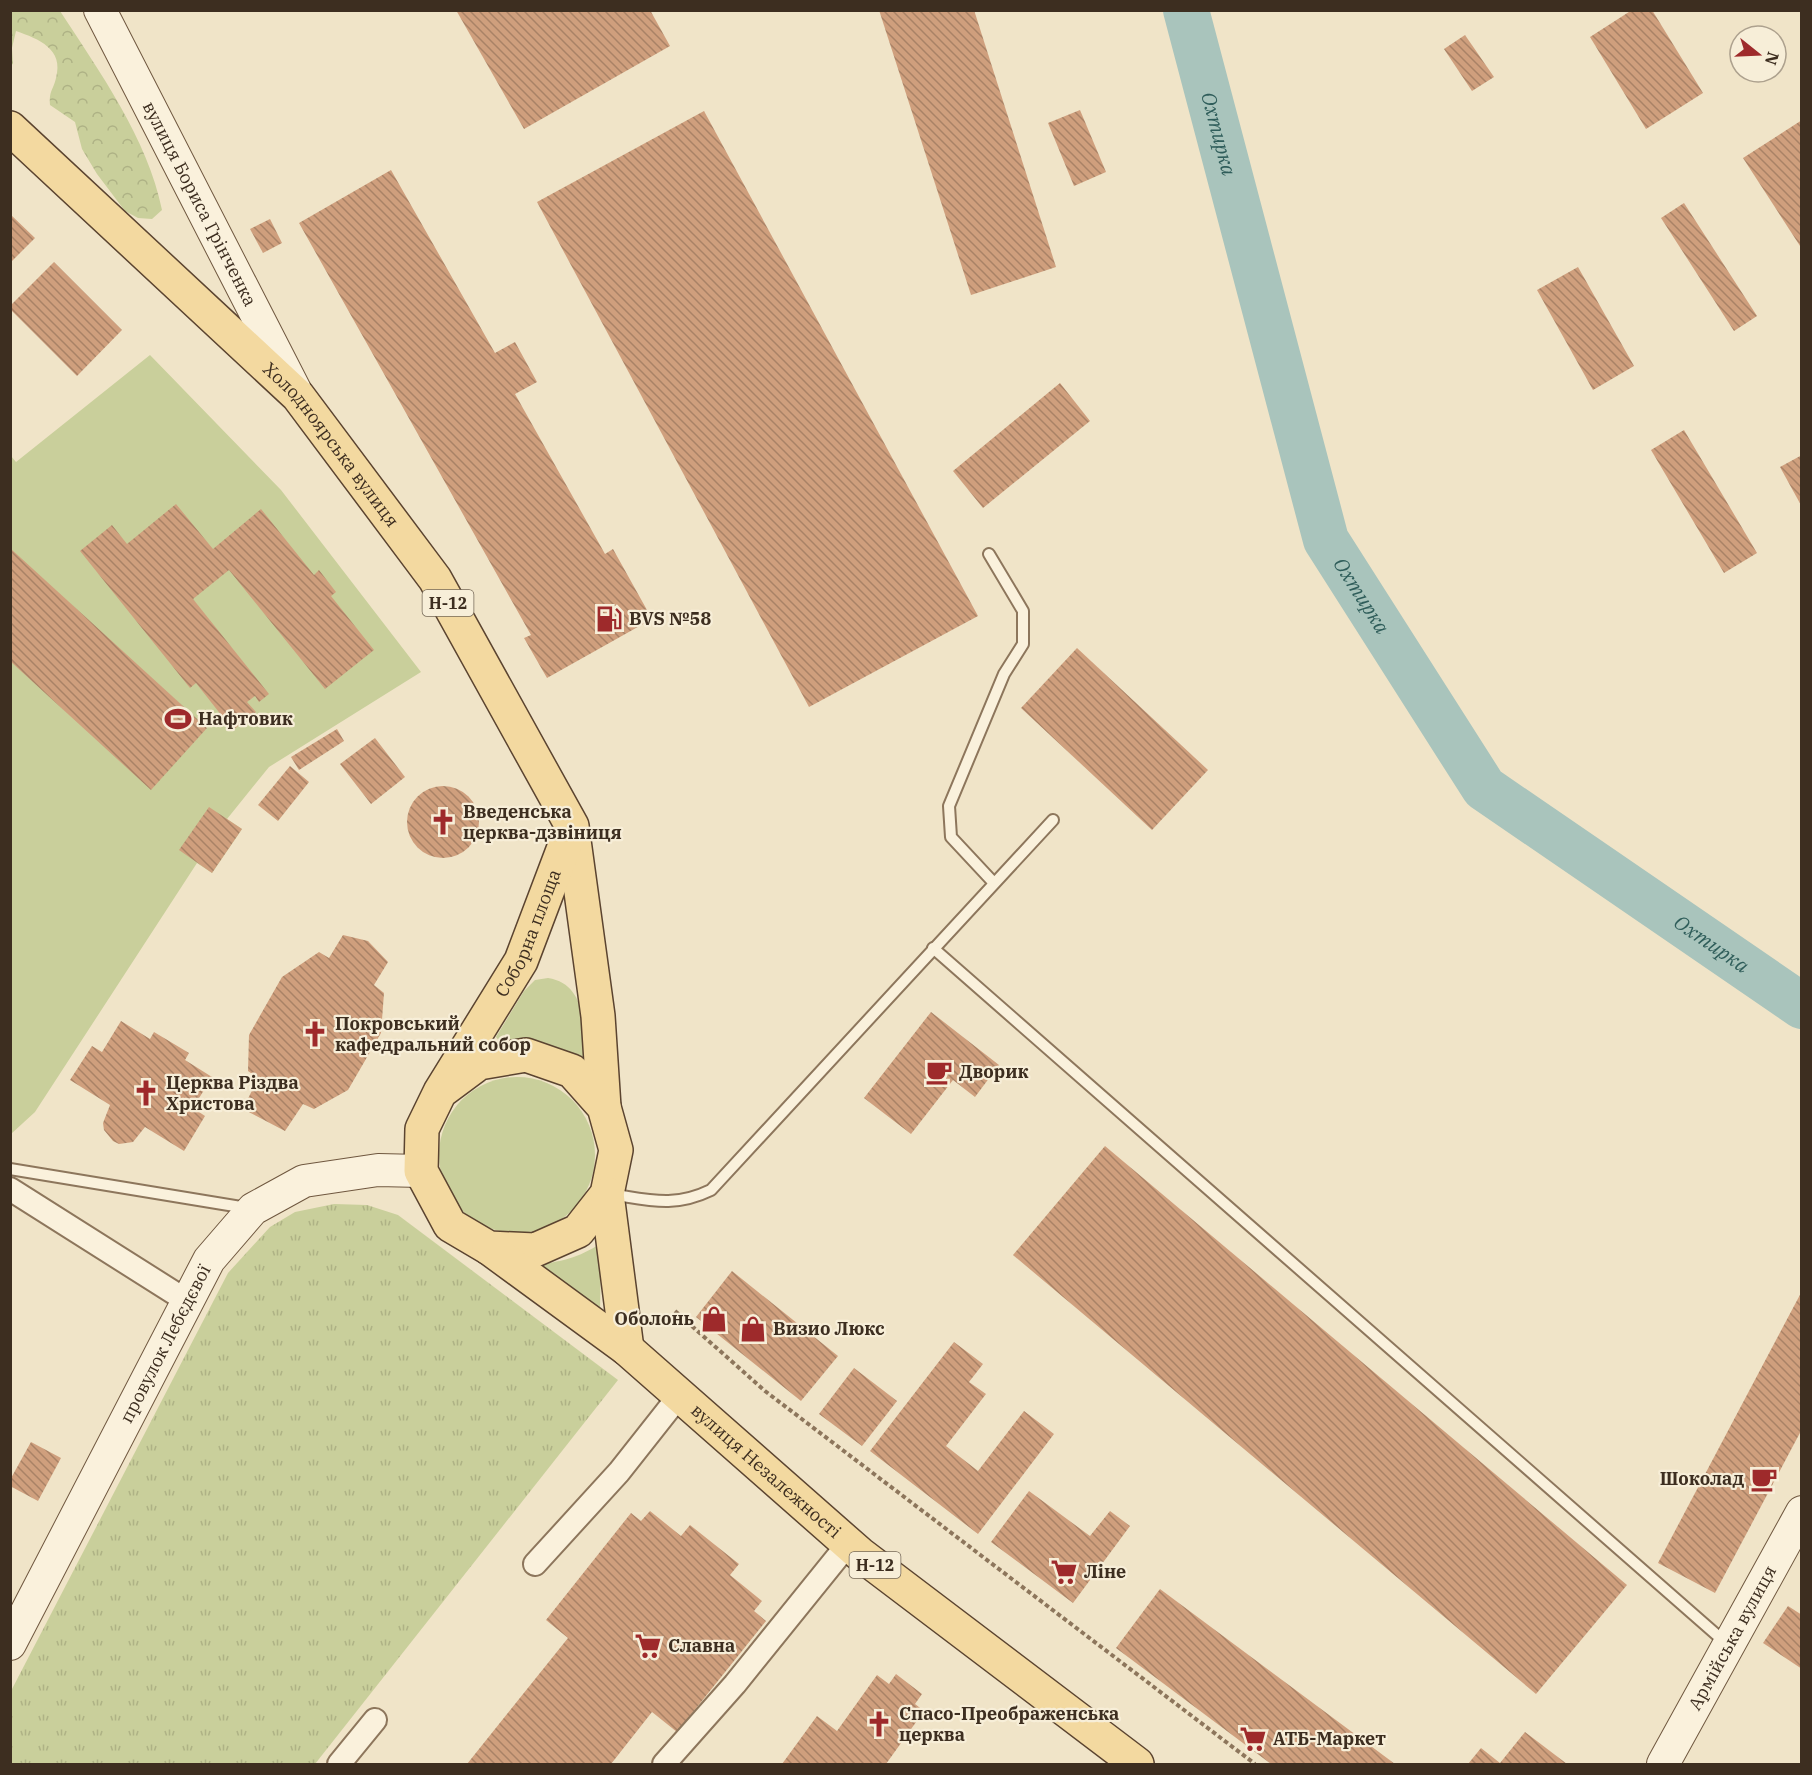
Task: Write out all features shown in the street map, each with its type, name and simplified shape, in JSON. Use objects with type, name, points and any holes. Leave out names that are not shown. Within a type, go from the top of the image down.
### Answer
[{"type":"main road","name":"Холодноярська вулиця","points":[[10,128],[298,396],[435,579],[572,826]]},
{"type":"main road","name":"Соборна площа","points":[[572,826],[521,961],[440,1092],[422,1130],[421,1171],[450,1225],[489,1248],[627,1348]]},
{"type":"main road","name":"Соборна площа","points":[[572,826],[598,1016],[604,1107],[616,1150],[607,1194],[627,1348]]},
{"type":"main road","name":"Соборна площа","points":[[440,1092],[479,1063],[526,1055],[572,1071],[604,1107]]},
{"type":"main road","name":"Соборна площа","points":[[489,1248],[535,1250],[568,1236],[578,1231],[607,1194]]},
{"type":"main road","name":"вулиця Незалежності","points":[[627,1348],[848,1544],[1137,1764]]},
{"type":"street","name":"вулиця Бориса Грінченка","points":[[100,10],[298,396]]},
{"type":"street","name":"провулок Лебєдєвої","points":[[10,1644],[209,1260],[253,1209],[304,1181],[378,1170],[421,1171]]},
{"type":"street","points":[[10,1189],[187,1301]]},
{"type":"street","points":[[535,1564],[619,1472],[679,1396]]},
{"type":"street","name":"Армійська вулиця","points":[[1663,1764],[1802,1512]]},
{"type":"street","points":[[664,1764],[735,1684],[848,1544]]},
{"type":"street","points":[[339,1764],[375,1720]]},
{"type":"lane","points":[[989,554],[1023,611],[1023,644],[1004,674],[949,806],[951,837],[993,882]]},
{"type":"lane","points":[[607,1194],[669,1203],[693,1199],[711,1190],[993,882],[1053,820]]},
{"type":"lane","points":[[933,948],[1729,1645]]},
{"type":"lane","points":[[10,1169],[253,1209]]},
{"type":"path","points":[[675,1311],[765,1391],[1255,1764]]},
{"type":"green space","points":[[11,10],[60,11],[120,106],[146,157],[162,210],[152,219],[138,218],[125,211],[97,174],[82,149],[75,122],[50,105],[58,68],[53,52],[41,42],[16,31],[12,48],[13,64],[11,65]]},
{"type":"green space","name":"Нафтовик","points":[[150,355],[281,490],[421,672],[269,767],[227,819],[242,829],[212,873],[197,863],[35,1112],[11,1134],[11,456],[16,462]]},
{"type":"green space","points":[[548,978],[561,982],[577,998],[584,1022],[588,1061],[577,1065],[558,1051],[541,1044],[500,1042],[496,1037],[524,991],[535,980]]},
{"type":"green space","points":[[517,1077],[547,1083],[572,1100],[589,1125],[595,1155],[589,1185],[572,1210],[547,1227],[517,1233],[487,1227],[462,1210],[445,1185],[439,1155],[445,1125],[462,1100],[487,1083]]},
{"type":"green space","points":[[334,1204],[367,1205],[398,1215],[618,1380],[315,1764],[11,1764],[11,1691],[228,1273],[270,1227],[295,1212]]},
{"type":"green space","points":[[601,1243],[600,1317],[534,1265],[569,1259]]},
{"type":"building","points":[[456,10],[650,10],[670,46],[524,129]]},
{"type":"building","points":[[879,10],[974,10],[1056,267],[971,295]]},
{"type":"building","points":[[1632,10],[1652,10],[1703,93],[1646,129],[1590,37]]},
{"type":"building","points":[[1465,35],[1494,77],[1472,91],[1444,49]]},
{"type":"building","points":[[1080,110],[1106,172],[1074,186],[1048,123]]},
{"type":"building","points":[[704,111],[978,616],[809,707],[537,202]]},
{"type":"building","points":[[1802,120],[1802,249],[1743,158]]},
{"type":"building","points":[[391,170],[495,353],[515,342],[537,382],[515,394],[605,554],[613,549],[652,619],[547,678],[524,638],[531,635],[299,223]]},
{"type":"building","points":[[1684,203],[1757,316],[1734,331],[1661,218]]},
{"type":"building","points":[[10,214],[35,238],[10,263]]},
{"type":"building","points":[[270,219],[282,243],[263,253],[250,229]]},
{"type":"building","points":[[54,262],[122,330],[77,376],[10,309],[10,306]]},
{"type":"building","points":[[1578,267],[1634,366],[1593,390],[1537,290]]},
{"type":"building","points":[[1060,383],[1090,421],[983,508],[953,471]]},
{"type":"building","points":[[1684,430],[1757,553],[1724,573],[1651,450]]},
{"type":"building","points":[[1802,455],[1802,507],[1780,467]]},
{"type":"building","name":"Нафтовик","points":[[176,504],[213,549],[261,509],[314,575],[319,570],[336,592],[331,596],[374,650],[325,689],[229,570],[193,599],[269,694],[259,702],[255,696],[247,702],[256,712],[233,730],[196,683],[190,688],[80,551],[112,525],[127,544]]},
{"type":"building","points":[[10,548],[207,728],[151,790],[10,661]]},
{"type":"building","points":[[1077,648],[1208,770],[1152,830],[1021,708]]},
{"type":"building","points":[[337,729],[344,741],[299,770],[291,757]]},
{"type":"building","points":[[375,738],[405,777],[371,804],[340,764]]},
{"type":"building","points":[[290,766],[309,782],[278,821],[258,805]]},
{"type":"building","name":"Введенська церква-дзвіниця","points":[[443,786],[463,792],[473,802],[479,822],[473,842],[463,852],[443,858],[423,852],[413,842],[407,822],[413,802],[423,792]]},
{"type":"building","points":[[209,807],[242,829],[212,873],[179,850]]},
{"type":"building","name":"Покровський кафедральний собор","points":[[343,935],[368,941],[388,962],[374,985],[384,993],[381,1033],[348,1090],[314,1109],[303,1104],[285,1131],[243,1109],[258,1078],[248,1071],[249,1035],[282,977],[319,952],[329,958]]},
{"type":"building","name":"Дворик","points":[[931,1012],[999,1065],[975,1097],[953,1080],[911,1134],[864,1098]]},
{"type":"building","name":"Церква Різдва Христова","points":[[121,1021],[150,1039],[154,1032],[189,1053],[185,1060],[212,1077],[193,1108],[205,1116],[184,1151],[145,1127],[133,1142],[119,1144],[113,1141],[104,1130],[103,1123],[110,1105],[70,1080],[92,1046],[102,1052]]},
{"type":"building","points":[[1105,1146],[1627,1585],[1536,1694],[1013,1255]]},
{"type":"building","points":[[732,1271],[838,1356],[801,1401],[696,1317]]},
{"type":"building","points":[[1802,1291],[1802,1429],[1715,1593],[1658,1563]]},
{"type":"building","points":[[954,1342],[983,1364],[969,1382],[986,1394],[946,1446],[978,1471],[1024,1411],[1054,1434],[978,1534],[870,1451]]},
{"type":"building","points":[[854,1368],[897,1401],[862,1446],[819,1414]]},
{"type":"building","points":[[31,1442],[61,1458],[38,1501],[10,1486],[10,1480]]},
{"type":"building","name":"Ліне","points":[[1029,1491],[1090,1536],[1110,1511],[1130,1526],[1073,1603],[991,1542]]},
{"type":"building","points":[[650,1511],[681,1536],[690,1525],[739,1564],[730,1575],[762,1601],[754,1611],[766,1621],[677,1732],[652,1712],[611,1764],[467,1764],[568,1638],[546,1620],[631,1513],[641,1521]]},
{"type":"building","points":[[1160,1589],[1395,1764],[1271,1764],[1116,1648]]},
{"type":"building","points":[[1788,1606],[1802,1615],[1802,1669],[1763,1643]]},
{"type":"building","name":"Спасо-Преображенська церква","points":[[896,1674],[922,1694],[915,1704],[924,1711],[886,1764],[782,1764],[817,1716],[837,1731],[877,1675],[889,1684]]},
{"type":"building","points":[[1525,1732],[1567,1764],[1468,1764],[1481,1748],[1500,1763]]},
{"type":"waterway","name":"Охтирка","points":[[1186,10],[1326,540],[1484,788],[1802,1006]]},
{"type":"place","name":"BVS №58","points":[[609,619]]},
{"type":"place","name":"Нафтовик","points":[[178,719]]},
{"type":"place","name":"Введенська церква-дзвіниця","points":[[443,822]]},
{"type":"place","name":"Покровський кафедральний собор","points":[[315,1034]]},
{"type":"place","name":"Дворик","points":[[939,1072]]},
{"type":"place","name":"Церква Різдва Христова","points":[[146,1093]]},
{"type":"place","name":"Оболонь","points":[[714,1319]]},
{"type":"place","name":"Визио Люкс","points":[[753,1329]]},
{"type":"place","name":"Шоколад","points":[[1764,1479]]},
{"type":"place","name":"Ліне","points":[[1064,1572]]},
{"type":"place","name":"Славна","points":[[648,1646]]},
{"type":"place","name":"Спасо-Преображенська церква","points":[[879,1724]]},
{"type":"place","name":"АТБ-Маркет","points":[[1253,1739]]}]
